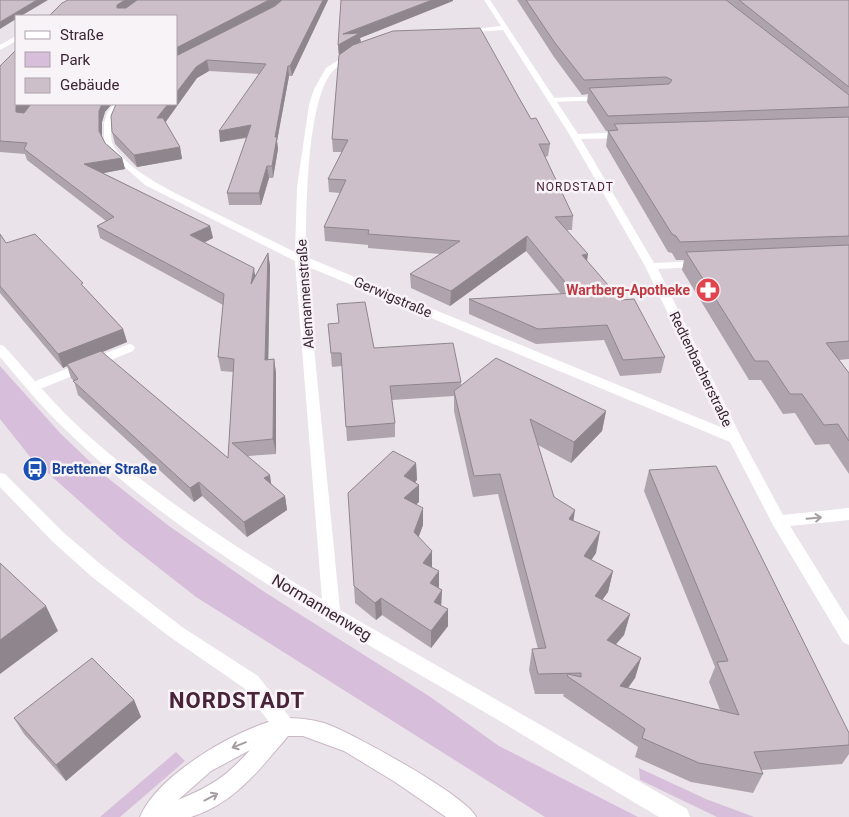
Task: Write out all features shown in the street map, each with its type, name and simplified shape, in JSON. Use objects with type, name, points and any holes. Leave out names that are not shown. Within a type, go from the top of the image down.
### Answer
[{"type":"street","name":"Redtenbacherstraße","points":[[487,0],[576,137],[650,266],[735,439],[779,521],[849,637]]},
{"type":"street","points":[[448,32],[504,28]]},
{"type":"street","points":[[0,48],[15,38]]},
{"type":"street","points":[[0,42],[8,42]]},
{"type":"street","name":"Alemannenstraße","points":[[332,615],[300,259],[302,187],[315,97],[329,70],[342,58],[362,48]]},
{"type":"street","points":[[551,100],[610,98]]},
{"type":"street","name":"Gerwigstraße","points":[[117,105],[111,112],[108,123],[108,142],[112,151],[132,171],[148,183],[300,259],[735,439]]},
{"type":"street","points":[[576,137],[634,135]]},
{"type":"street","points":[[650,266],[710,263]]},
{"type":"street","points":[[33,387],[129,348]]},
{"type":"street","name":"Normannenweg","points":[[0,349],[33,387],[87,442],[141,488],[202,533],[332,615],[679,817]]},
{"type":"street","points":[[0,478],[58,537],[98,572],[176,632],[251,682],[284,726]]},
{"type":"street","points":[[779,521],[849,514]]},
{"type":"street","points":[[166,817],[221,792],[240,777],[284,726]]},
{"type":"street","points":[[151,817],[172,790],[191,772],[219,753],[284,726],[308,728],[356,746],[465,817]]},
{"type":"green space","points":[[0,366],[60,433],[104,475],[169,526],[263,591],[429,696],[499,746],[638,817],[545,817],[196,597],[122,539],[31,458],[0,419]]},
{"type":"green space","points":[[176,752],[185,761],[120,817],[100,817]]},
{"type":"green space","points":[[639,768],[706,799],[754,817],[717,817],[640,780]]},
{"type":"building","points":[[0,0],[37,0],[0,22]]},
{"type":"building","points":[[68,0],[125,0],[117,5],[117,8],[126,8],[137,0],[269,0],[178,47],[178,15],[50,15],[62,3]]},
{"type":"building","points":[[282,0],[323,0],[290,66],[288,66],[275,137],[277,137],[272,166],[267,166],[259,193],[227,193],[251,125],[219,131],[266,64],[207,60],[196,67],[178,90],[178,55],[275,6]]},
{"type":"building","points":[[341,0],[432,0],[343,34],[360,33],[338,45]]},
{"type":"building","points":[[526,0],[726,0],[849,95],[849,107],[608,116],[589,88],[669,84],[672,80],[666,77],[584,80],[555,43]]},
{"type":"building","points":[[739,0],[849,0],[849,87]]},
{"type":"building","points":[[480,28],[531,119],[536,118],[550,144],[539,144],[573,216],[555,217],[588,254],[582,255],[621,300],[634,299],[665,357],[623,360],[607,325],[538,329],[469,299],[574,293],[527,236],[451,291],[410,274],[460,241],[368,234],[369,230],[324,227],[346,180],[328,179],[348,140],[332,139],[339,55],[353,45],[393,31]]},
{"type":"building","points":[[15,51],[16,112],[24,113],[30,105],[102,105],[99,111],[99,131],[105,143],[122,158],[84,164],[210,226],[190,235],[254,268],[251,284],[268,253],[265,360],[274,359],[273,439],[232,443],[270,475],[264,478],[285,496],[244,522],[199,482],[190,488],[73,381],[78,379],[67,364],[101,351],[228,458],[234,359],[218,357],[224,294],[97,226],[114,217],[24,149],[27,143],[0,141],[0,66]]},
{"type":"building","points":[[116,105],[167,105],[157,118],[163,118],[180,147],[134,155],[112,132],[111,116]]},
{"type":"building","points":[[849,117],[849,236],[680,242],[672,234],[608,131],[618,130],[614,124]]},
{"type":"building","points":[[0,234],[6,243],[35,234],[83,283],[81,284],[123,329],[58,354],[0,286]]},
{"type":"building","points":[[849,245],[849,341],[826,343],[849,373],[849,441],[838,424],[824,425],[802,394],[790,394],[768,361],[755,361],[686,252]]},
{"type":"building","points":[[365,302],[374,348],[453,343],[461,382],[390,386],[395,423],[346,427],[341,353],[331,353],[328,324],[339,323],[337,304]]},
{"type":"building","points":[[496,358],[606,411],[574,442],[530,419],[554,497],[575,510],[569,519],[600,532],[584,556],[613,571],[595,596],[630,614],[607,640],[641,658],[620,686],[739,715],[717,662],[728,661],[649,470],[716,466],[849,733],[849,745],[754,752],[763,774],[699,763],[642,738],[645,729],[567,676],[568,674],[581,677],[581,673],[538,674],[532,649],[546,648],[500,474],[474,476],[454,391]]},
{"type":"building","points":[[393,451],[416,463],[404,476],[419,485],[404,498],[423,508],[414,532],[432,551],[423,563],[439,571],[430,583],[442,590],[434,602],[448,609],[431,631],[381,598],[375,603],[354,586],[348,493]]},
{"type":"building","points":[[0,563],[46,606],[0,640]]},
{"type":"building","points":[[92,658],[134,700],[56,765],[14,718]]},
{"type":"place","name":"Wartberg-Apotheke","points":[[708,290]]},
{"type":"place","name":"Brettener Straße","points":[[35,469]]},
{"type":"district","name":"NORDSTADT","points":[[575,187]]},
{"type":"district","name":"NORDSTADT","points":[[237,700]]}]
